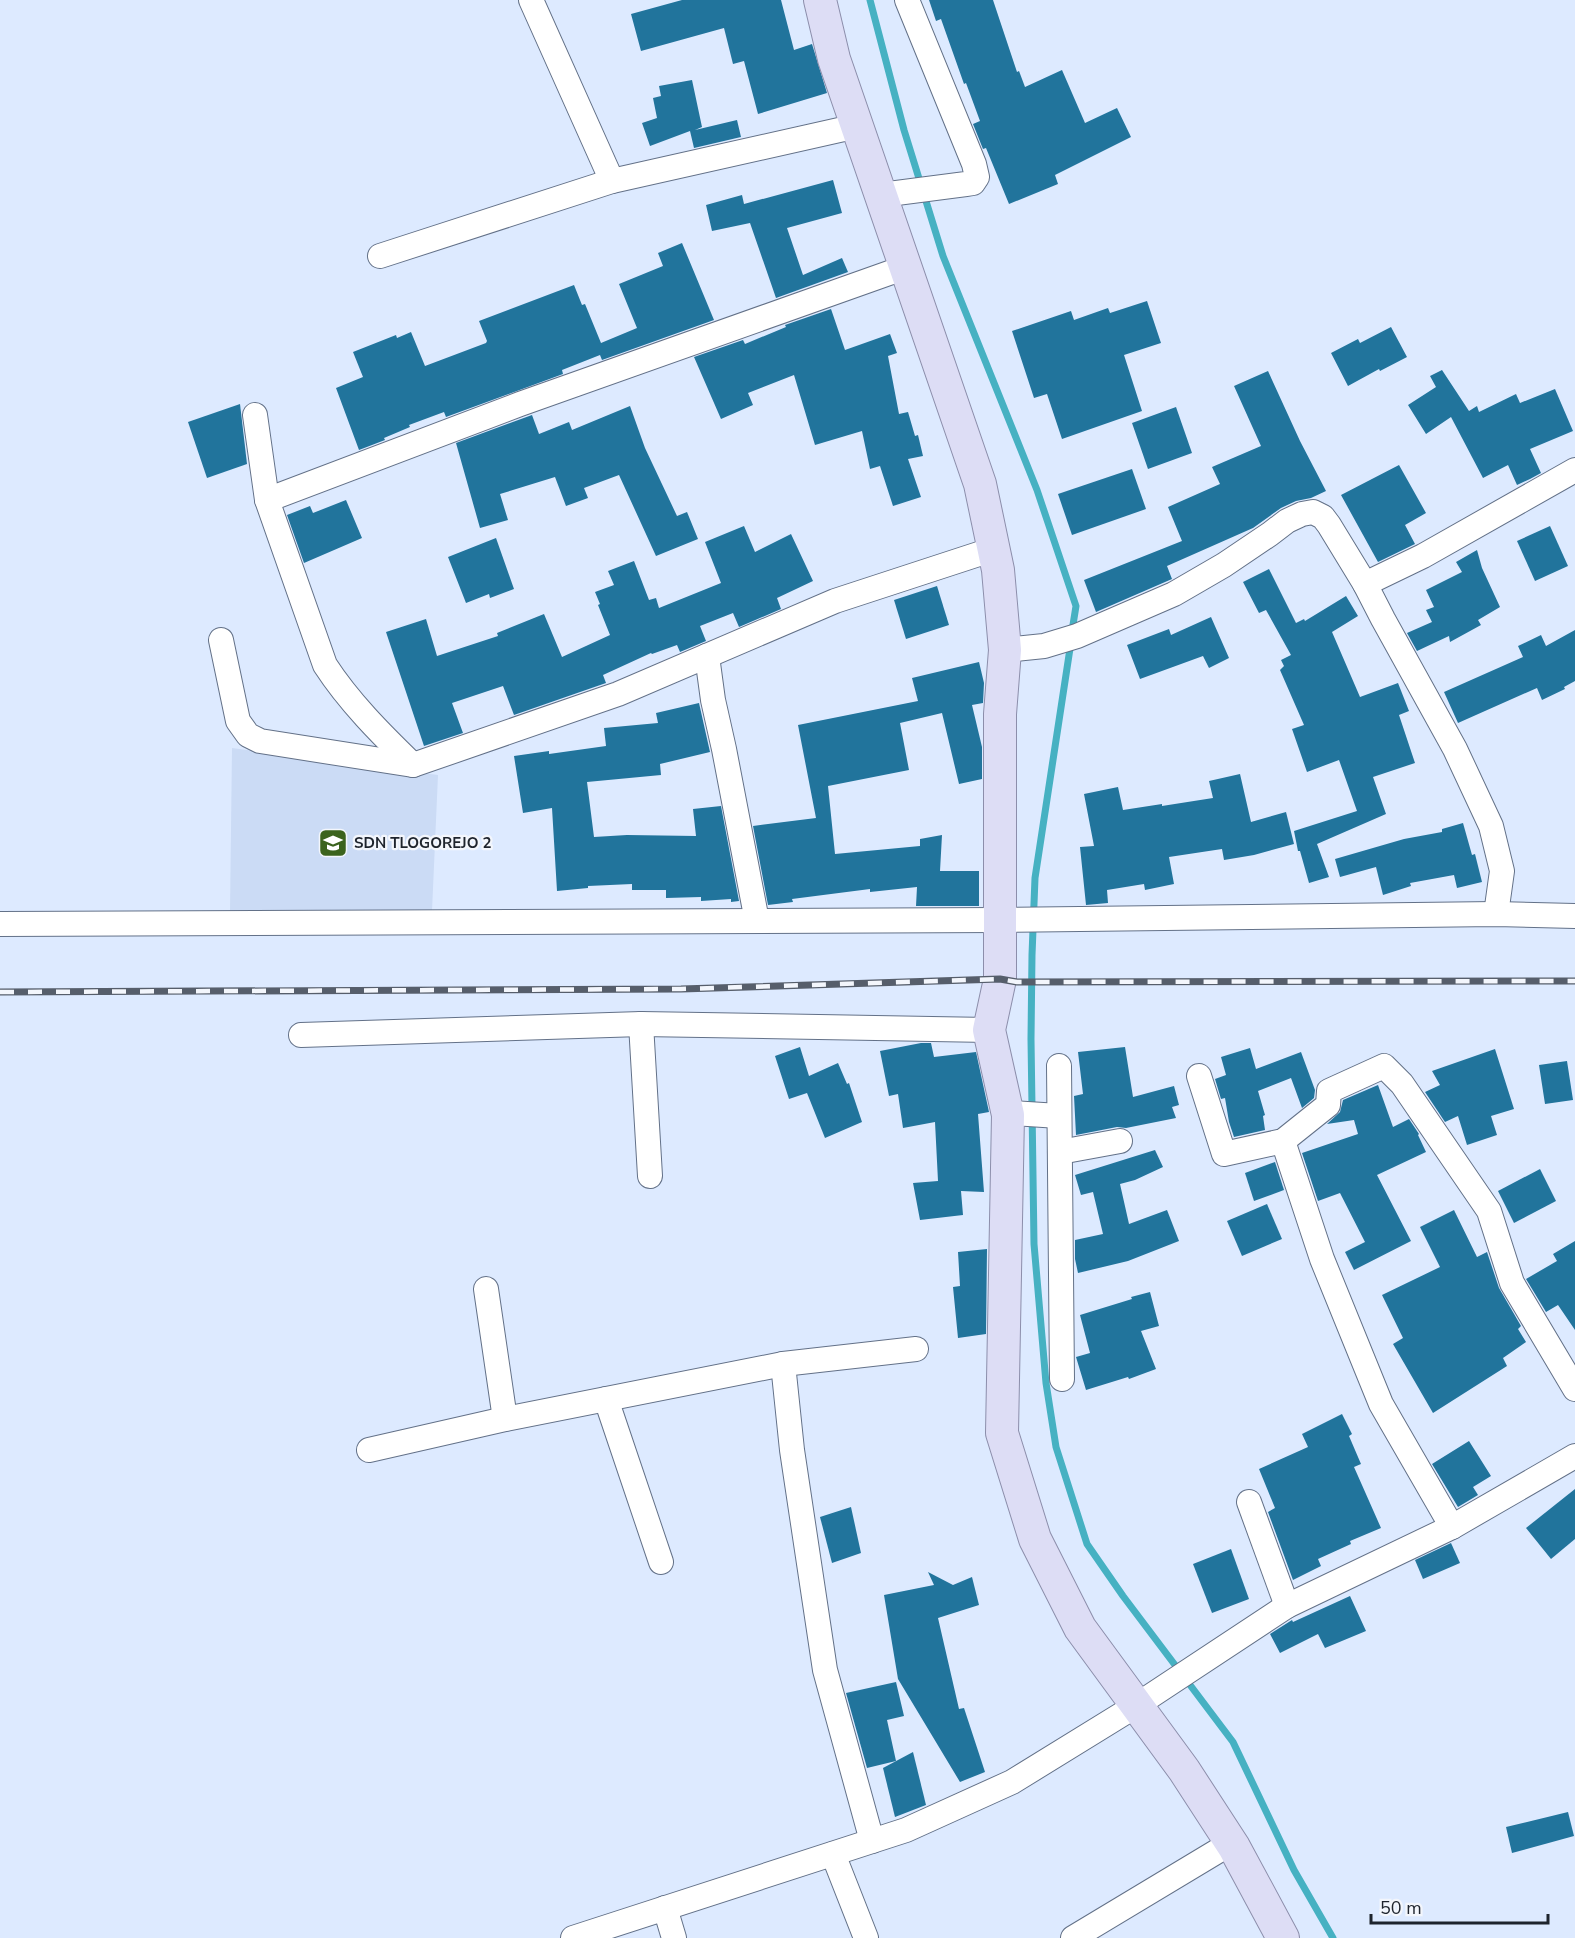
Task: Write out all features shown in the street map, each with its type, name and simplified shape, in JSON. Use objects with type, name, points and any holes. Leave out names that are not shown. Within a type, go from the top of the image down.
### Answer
[{"type":"main road","points":[[820,0],[834,59],[857,126],[893,193],[906,267],[980,484],[998,570],[1005,650],[1000,707],[1000,979],[989,1030],[1010,1114],[1002,1433],[1035,1539],[1080,1628],[1147,1697],[1184,1770],[1231,1843],[1283,1938]]},
{"type":"street","points":[[531,0],[612,181]]},
{"type":"street","points":[[893,193],[973,183],[977,177],[974,164],[908,0]]},
{"type":"street","points":[[380,256],[612,181],[857,126]]},
{"type":"street","points":[[267,500],[520,404],[906,267]]},
{"type":"street","points":[[255,415],[267,500],[325,665],[337,685],[413,765]]},
{"type":"street","points":[[1365,584],[1423,556],[1575,470]]},
{"type":"street","points":[[1005,650],[1044,646],[1077,636],[1174,594],[1224,565],[1287,521],[1313,512],[1323,517],[1365,584],[1455,749],[1491,826],[1502,871],[1496,914]]},
{"type":"street","points":[[221,640],[238,721],[248,735],[260,741],[413,765],[618,694],[835,601],[993,549]]},
{"type":"street","points":[[707,656],[713,700],[757,921]]},
{"type":"street","points":[[0,924],[1048,920],[1496,914],[1575,916]]},
{"type":"street","points":[[301,1035],[641,1024],[989,1030]]},
{"type":"street","points":[[641,1024],[650,1176]]},
{"type":"street","points":[[1059,1066],[1051,1116],[1060,1152],[1062,1379]]},
{"type":"street","points":[[1199,1076],[1224,1155],[1284,1141],[1328,1106],[1329,1091],[1384,1066],[1402,1084],[1489,1211],[1512,1283],[1575,1389]]},
{"type":"street","points":[[1010,1114],[1051,1116]]},
{"type":"street","points":[[1060,1152],[1120,1141]]},
{"type":"street","points":[[1284,1141],[1322,1259],[1381,1404],[1452,1527]]},
{"type":"street","points":[[486,1289],[505,1419]]},
{"type":"street","points":[[369,1450],[505,1419],[783,1365],[916,1349]]},
{"type":"street","points":[[783,1365],[792,1450],[825,1670],[872,1841]]},
{"type":"street","points":[[606,1399],[661,1562]]},
{"type":"street","points":[[573,1938],[906,1830],[1012,1782],[1287,1606],[1452,1527],[1575,1456]]},
{"type":"street","points":[[1249,1502],[1287,1606]]},
{"type":"street","points":[[1072,1938],[1231,1843]]},
{"type":"street","points":[[833,1854],[866,1938]]},
{"type":"street","points":[[665,1908],[674,1938]]},
{"type":"shaded area","name":"SDN TLOGOREJO 2","points":[[232,748],[438,775],[432,911],[230,911]]},
{"type":"building","points":[[682,0],[781,0],[794,50],[812,44],[827,93],[758,114],[744,61],[733,64],[724,28],[641,51],[631,14]]},
{"type":"building","points":[[929,0],[993,0],[1017,72],[1019,71],[1025,87],[1062,70],[1085,123],[1117,108],[1131,137],[1055,175],[1058,184],[1009,204],[986,148],[983,149],[973,124],[980,121],[941,19],[936,21]]},
{"type":"building","points":[[692,80],[702,127],[695,130],[737,120],[741,137],[694,148],[690,131],[650,146],[642,123],[657,118],[653,98],[661,96],[659,86]]},
{"type":"building","points":[[833,180],[842,213],[787,228],[803,275],[842,258],[848,272],[776,298],[750,223],[712,231],[706,205],[742,195],[744,204]]},
{"type":"building","points":[[682,243],[714,320],[602,360],[600,355],[562,370],[563,374],[446,417],[444,412],[409,425],[410,427],[384,438],[385,440],[359,450],[336,388],[363,377],[353,352],[396,335],[397,338],[411,332],[425,366],[486,343],[479,321],[574,285],[582,305],[585,304],[601,343],[637,328],[619,284],[663,266],[658,253]]},
{"type":"building","points":[[1147,301],[1161,343],[1124,355],[1142,411],[1062,439],[1047,394],[1034,398],[1012,331],[1071,311],[1074,320],[1108,308],[1110,313]]},
{"type":"building","points":[[831,309],[845,350],[890,334],[897,353],[888,356],[899,414],[908,412],[915,436],[918,435],[923,456],[908,459],[921,497],[893,506],[880,466],[870,469],[862,431],[815,445],[794,375],[748,393],[753,405],[721,419],[694,357],[743,340],[745,344],[786,327],[785,325]]},
{"type":"building","points":[[1391,327],[1407,357],[1348,386],[1331,353],[1358,339],[1360,343]]},
{"type":"building","points":[[1442,370],[1469,411],[1477,406],[1479,412],[1516,394],[1520,403],[1555,389],[1573,431],[1530,449],[1541,473],[1530,479],[1517,485],[1508,465],[1483,478],[1451,417],[1426,434],[1408,405],[1436,387],[1430,376]]},
{"type":"building","points":[[1268,371],[1326,491],[1281,508],[1253,528],[1167,566],[1172,579],[1096,612],[1084,580],[1182,541],[1168,507],[1220,484],[1212,467],[1261,446],[1234,386]]},
{"type":"building","points":[[240,404],[247,464],[207,478],[188,422]]},
{"type":"building","points":[[630,406],[645,448],[677,516],[687,512],[698,539],[656,556],[619,475],[584,488],[588,498],[566,506],[555,477],[500,494],[508,520],[480,528],[456,443],[532,415],[539,434],[569,422],[572,430]]},
{"type":"building","points":[[1176,407],[1192,453],[1148,469],[1132,423]]},
{"type":"building","points":[[1399,465],[1426,513],[1405,525],[1415,544],[1378,562],[1341,495]]},
{"type":"building","points":[[1132,469],[1146,509],[1072,535],[1058,494]]},
{"type":"building","points":[[346,500],[362,538],[304,563],[287,515],[310,506],[313,513]]},
{"type":"building","points":[[744,526],[755,552],[791,534],[813,581],[777,598],[781,609],[739,627],[733,613],[700,626],[706,641],[680,652],[677,645],[651,653],[603,675],[606,683],[514,715],[503,686],[452,703],[463,733],[424,746],[386,632],[426,619],[437,656],[498,636],[497,633],[544,614],[562,657],[610,635],[595,592],[614,585],[608,571],[634,561],[649,600],[656,598],[659,608],[721,583],[705,542]]},
{"type":"building","points":[[1550,526],[1568,566],[1535,581],[1517,541]]},
{"type":"building","points":[[496,538],[514,589],[490,598],[489,594],[466,603],[448,557]]},
{"type":"building","points":[[1477,550],[1482,568],[1500,607],[1478,620],[1481,625],[1450,642],[1449,636],[1417,651],[1407,633],[1432,622],[1426,610],[1434,607],[1426,590],[1462,572],[1456,562]]},
{"type":"building","points":[[1269,569],[1296,623],[1304,619],[1305,621],[1346,596],[1358,616],[1332,632],[1360,697],[1398,683],[1409,711],[1399,715],[1415,763],[1373,777],[1386,814],[1317,844],[1329,877],[1309,883],[1294,831],[1357,811],[1339,760],[1307,772],[1292,729],[1304,725],[1280,670],[1284,666],[1281,660],[1291,655],[1266,610],[1259,613],[1243,582]]},
{"type":"building","points":[[937,586],[949,625],[906,639],[894,600]]},
{"type":"building","points":[[1211,617],[1229,658],[1209,668],[1203,656],[1140,679],[1127,645],[1169,629],[1171,635]]},
{"type":"building","points":[[1575,630],[1575,681],[1564,687],[1565,689],[1542,700],[1537,688],[1458,723],[1444,692],[1523,657],[1518,646],[1541,635],[1546,646]]},
{"type":"building","points":[[979,662],[984,683],[983,703],[972,705],[982,747],[982,779],[959,784],[942,713],[900,723],[909,770],[828,786],[835,854],[920,846],[920,839],[942,835],[940,871],[979,871],[979,906],[916,906],[917,887],[870,892],[870,889],[792,899],[793,902],[768,905],[753,826],[816,818],[798,725],[918,701],[912,678]]},
{"type":"building","points":[[699,703],[710,752],[660,764],[661,775],[587,782],[594,837],[696,836],[693,809],[721,806],[739,901],[731,902],[731,899],[701,901],[701,897],[666,898],[666,890],[632,890],[632,884],[588,886],[588,888],[557,891],[552,808],[523,813],[514,756],[606,746],[604,728],[658,723],[656,713]]},
{"type":"building","points":[[1240,774],[1251,822],[1286,812],[1294,844],[1254,855],[1224,860],[1222,849],[1169,857],[1174,884],[1145,890],[1144,884],[1107,890],[1108,903],[1086,905],[1080,847],[1094,846],[1084,794],[1118,787],[1123,810],[1162,804],[1162,806],[1213,798],[1209,781]]},
{"type":"building","points":[[1463,823],[1472,855],[1475,854],[1482,882],[1457,888],[1454,875],[1410,883],[1411,886],[1383,895],[1376,867],[1340,877],[1335,859],[1404,839],[1442,832],[1442,829]]},
{"type":"building","points":[[931,1043],[934,1057],[976,1052],[989,1112],[978,1114],[984,1192],[961,1191],[963,1215],[920,1220],[913,1183],[938,1181],[935,1122],[903,1128],[898,1094],[889,1096],[880,1051]]},
{"type":"building","points":[[800,1047],[809,1076],[838,1063],[847,1084],[849,1083],[862,1122],[825,1138],[807,1093],[789,1099],[775,1056]]},
{"type":"building","points":[[1125,1047],[1133,1097],[1174,1086],[1179,1105],[1172,1107],[1176,1118],[1076,1135],[1074,1096],[1083,1094],[1078,1052]]},
{"type":"building","points":[[1250,1048],[1256,1069],[1301,1052],[1315,1090],[1314,1098],[1302,1108],[1291,1078],[1258,1091],[1265,1115],[1263,1116],[1265,1130],[1234,1137],[1225,1098],[1221,1099],[1215,1079],[1226,1075],[1221,1057]]},
{"type":"building","points":[[1495,1049],[1514,1109],[1491,1116],[1497,1135],[1467,1145],[1458,1116],[1445,1122],[1425,1092],[1440,1085],[1432,1071]]},
{"type":"building","points":[[1567,1061],[1573,1100],[1545,1104],[1539,1065]]},
{"type":"building","points":[[1378,1085],[1393,1127],[1409,1119],[1419,1134],[1426,1152],[1377,1175],[1411,1241],[1354,1270],[1345,1252],[1365,1242],[1340,1193],[1318,1201],[1302,1153],[1358,1134],[1354,1120],[1327,1124],[1340,1112],[1343,1100]]},
{"type":"building","points":[[1155,1150],[1163,1167],[1120,1184],[1129,1224],[1167,1210],[1179,1241],[1128,1261],[1078,1273],[1075,1240],[1103,1234],[1093,1192],[1081,1195],[1075,1175]]},
{"type":"building","points":[[1275,1162],[1284,1190],[1254,1201],[1245,1173]]},
{"type":"building","points":[[1540,1169],[1556,1201],[1514,1223],[1498,1191]]},
{"type":"building","points":[[1267,1204],[1282,1239],[1242,1256],[1227,1221]]},
{"type":"building","points":[[1454,1210],[1477,1257],[1487,1252],[1499,1288],[1521,1326],[1518,1329],[1526,1342],[1503,1358],[1507,1366],[1433,1413],[1393,1344],[1403,1338],[1382,1295],[1440,1267],[1420,1227]]},
{"type":"building","points":[[1575,1241],[1575,1330],[1558,1305],[1546,1312],[1526,1279],[1557,1261],[1553,1254]]},
{"type":"building","points":[[987,1249],[986,1334],[958,1338],[953,1287],[960,1286],[958,1252]]},
{"type":"building","points":[[1150,1292],[1159,1326],[1141,1331],[1156,1369],[1129,1379],[1128,1377],[1086,1390],[1076,1357],[1090,1353],[1080,1315]]},
{"type":"building","points":[[1342,1414],[1352,1434],[1349,1436],[1361,1464],[1354,1467],[1381,1528],[1350,1541],[1351,1544],[1318,1559],[1321,1566],[1293,1580],[1268,1512],[1275,1508],[1259,1469],[1308,1447],[1302,1434]]},
{"type":"building","points":[[1469,1441],[1491,1476],[1473,1487],[1478,1495],[1458,1507],[1432,1464]]},
{"type":"building","points":[[1575,1489],[1575,1539],[1551,1559],[1526,1528]]},
{"type":"building","points":[[851,1507],[861,1553],[832,1563],[820,1517]]},
{"type":"building","points":[[1451,1543],[1460,1563],[1423,1579],[1415,1560]]},
{"type":"building","points":[[1231,1549],[1249,1599],[1212,1613],[1193,1564]]},
{"type":"building","points":[[928,1572],[953,1585],[972,1577],[979,1605],[938,1618],[959,1709],[964,1708],[985,1772],[960,1782],[898,1679],[884,1595],[934,1585]]},
{"type":"building","points":[[1350,1596],[1366,1631],[1325,1648],[1318,1634],[1280,1653],[1270,1634],[1292,1620],[1293,1622]]},
{"type":"building","points":[[896,1682],[904,1716],[887,1720],[896,1761],[867,1768],[846,1693]]},
{"type":"building","points":[[913,1752],[926,1805],[895,1817],[883,1768]]},
{"type":"building","points":[[1568,1812],[1574,1836],[1512,1853],[1506,1827]]},
{"type":"waterway","points":[[870,0],[904,130],[943,256],[1037,490],[1076,606],[1072,631]]},
{"type":"waterway","points":[[1071,642],[1035,878],[1032,955],[1034,1244],[1046,1383],[1056,1447],[1087,1544],[1123,1596],[1233,1742],[1294,1870],[1333,1938]]},
{"type":"railway","points":[[0,992],[681,989],[1000,979],[1017,982],[1575,981]]},
{"type":"place","name":"SDN TLOGOREJO 2","points":[[333,843]]}]
